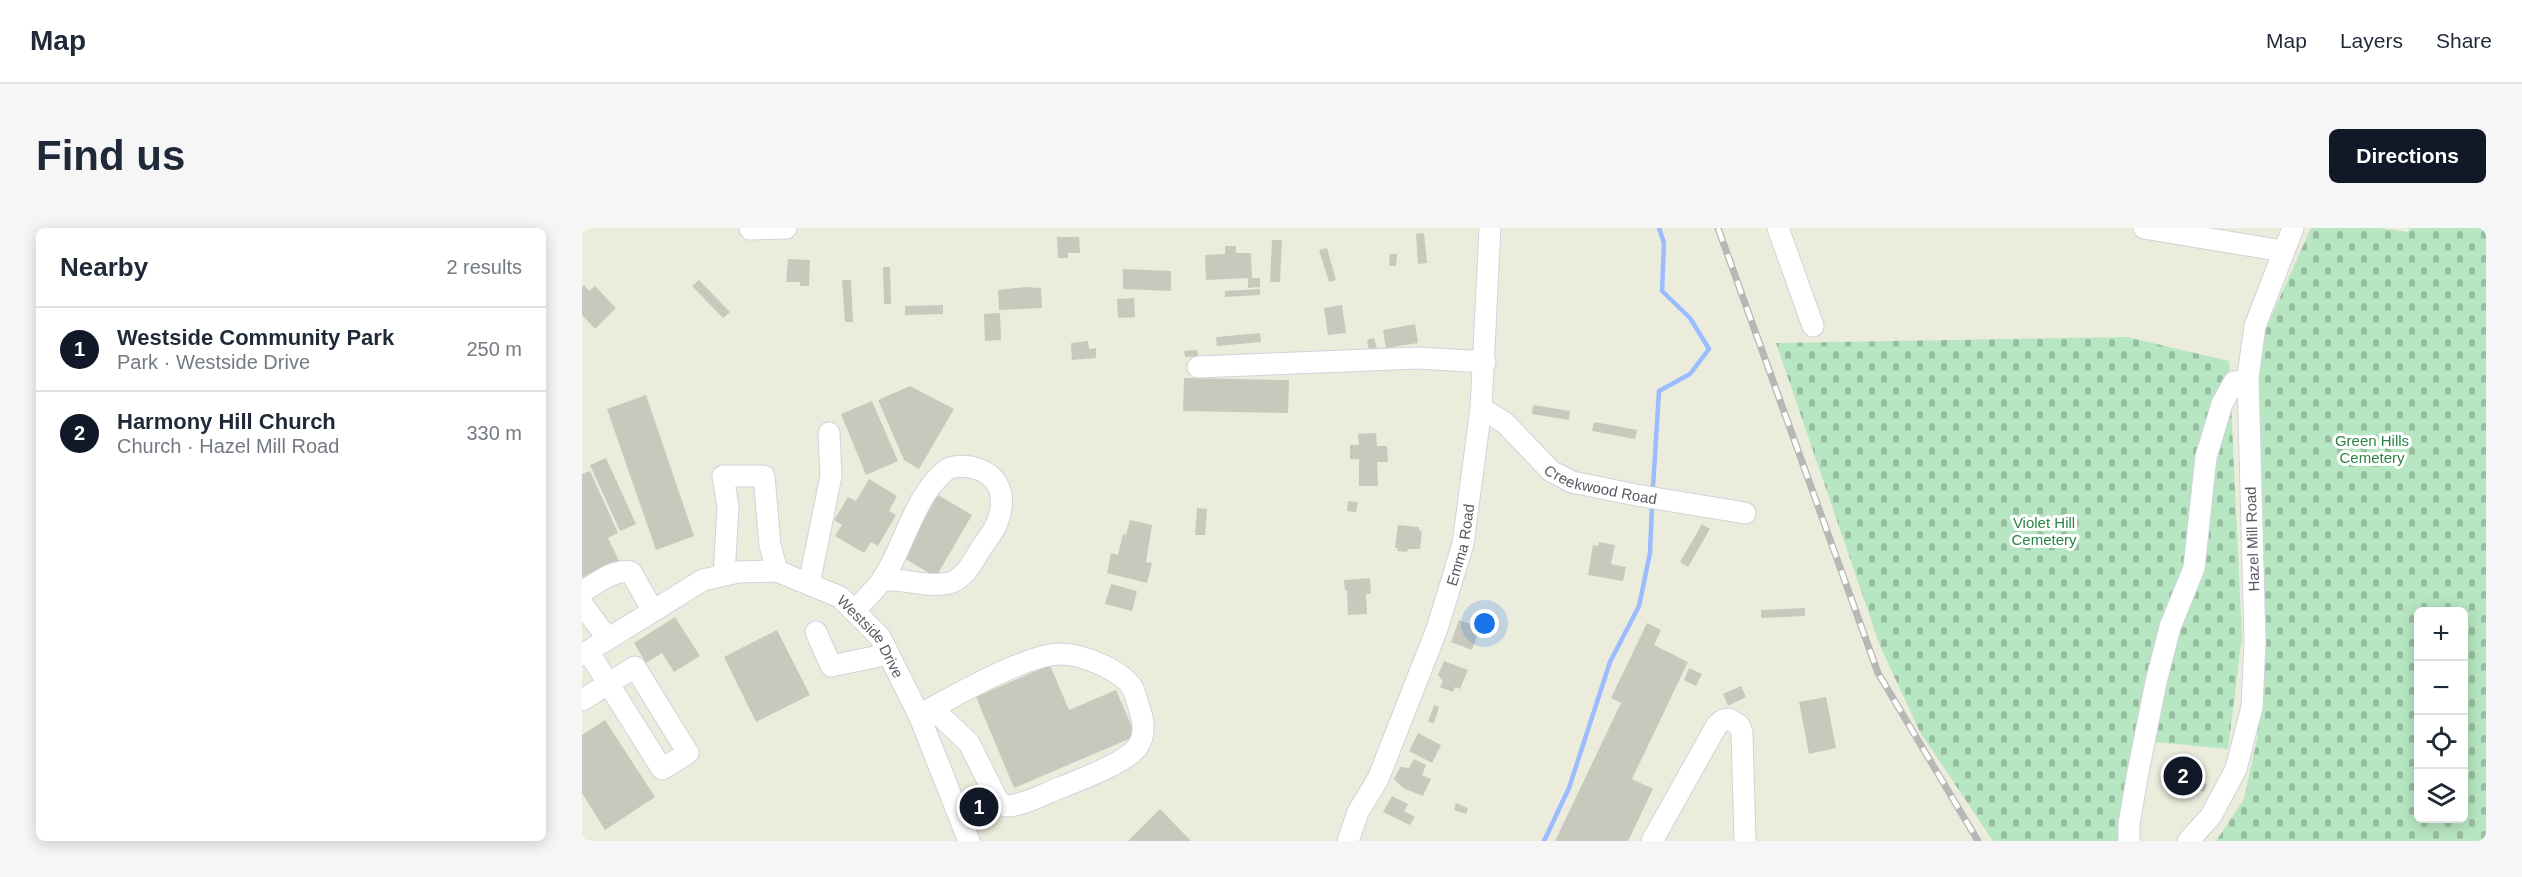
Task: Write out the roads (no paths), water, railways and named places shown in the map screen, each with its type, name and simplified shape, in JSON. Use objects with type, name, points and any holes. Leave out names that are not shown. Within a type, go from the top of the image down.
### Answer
[{"type":"street","points":[[750,229],[786,228]]},
{"type":"street","name":"Emma Road","points":[[1348,841],[1358,812],[1378,779],[1433,639],[1463,544],[1485,362],[1490,228]]},
{"type":"street","points":[[1778,228],[1813,326]]},
{"type":"street","points":[[2144,228],[2283,251]]},
{"type":"street","name":"Hazel Mill Road","points":[[2188,841],[2211,816],[2236,769],[2252,706],[2255,642],[2247,381],[2255,326],[2293,228]]},
{"type":"street","points":[[1198,367],[1419,358],[1485,362]]},
{"type":"street","points":[[2129,841],[2129,824],[2138,772],[2169,627],[2194,568],[2206,457],[2222,404],[2234,382],[2247,381]]},
{"type":"street","name":"Creekwood Road","points":[[1481,408],[1505,423],[1551,471],[1572,482],[1745,513]]},
{"type":"street","points":[[809,584],[831,476],[832,458],[829,433]]},
{"type":"street","points":[[854,611],[882,580],[909,524],[928,492],[945,471],[952,467],[975,468],[998,483],[1002,501],[997,524],[975,559],[956,580],[939,584],[895,579],[882,580]]},
{"type":"street","points":[[724,575],[728,507],[723,476],[764,476],[770,545],[777,571]]},
{"type":"street","points":[[582,592],[605,577],[622,571],[631,572],[653,611]]},
{"type":"street","name":"Westside Drive","points":[[585,653],[703,580],[724,575],[738,572],[777,571],[840,597],[880,637],[925,712],[969,841]]},
{"type":"street","points":[[582,604],[608,639]]},
{"type":"street","points":[[816,632],[831,666],[889,654]]},
{"type":"street","points":[[582,700],[608,683],[585,653]]},
{"type":"street","points":[[1062,654],[1114,670],[1126,680],[1133,689],[1142,716],[1143,732],[1138,747],[1124,758],[1077,781],[1012,806],[1006,806],[998,801],[969,743],[925,712],[1029,661],[1062,654]]},
{"type":"street","points":[[1652,841],[1718,725],[1723,720],[1729,719],[1739,725],[1742,733],[1745,841]]},
{"type":"waterway","points":[[1653,487],[1659,391],[1690,374],[1709,349],[1690,318],[1662,291],[1664,243],[1659,228]]},
{"type":"waterway","points":[[1544,841],[1569,788],[1610,662],[1639,606],[1650,553],[1652,504]]},
{"type":"railway","points":[[1718,228],[1878,673],[1978,841]]},
{"type":"place","name":"Harmony Hill Church","points":[[2183,776]]},
{"type":"place","name":"Westside Community Park","points":[[979,807]]},
{"type":"park label","name":"Green Hills Cemetery","points":[[2372,448]]},
{"type":"park label","name":"Violet Hill Cemetery","points":[[2044,530]]}]
